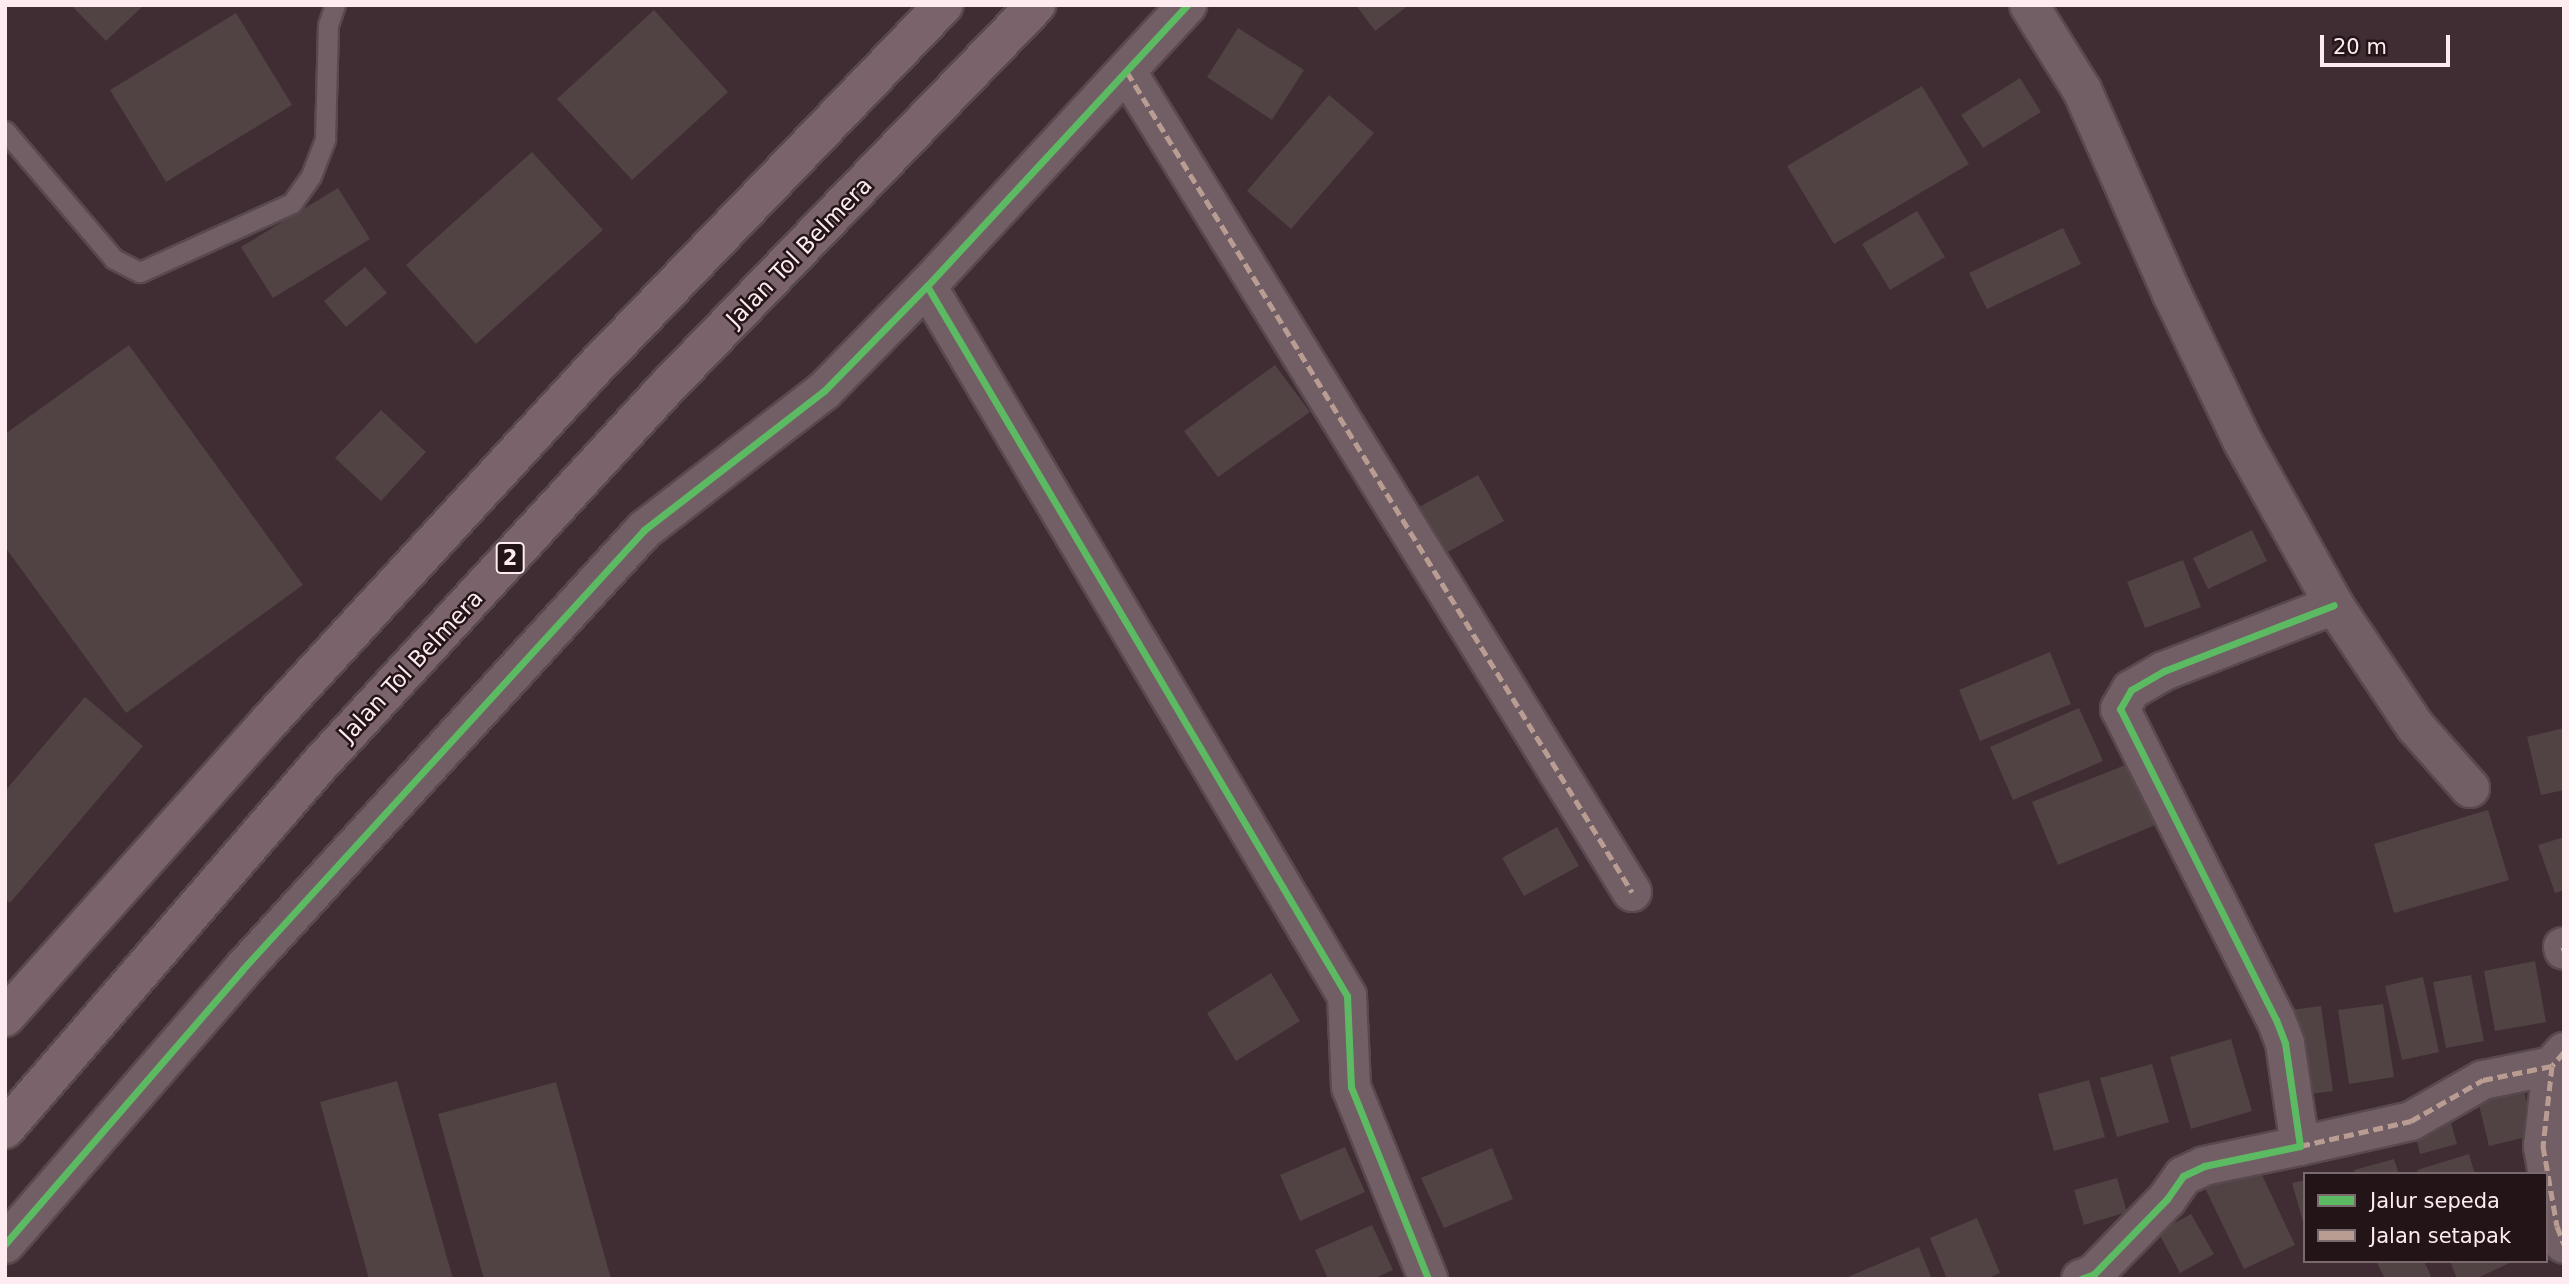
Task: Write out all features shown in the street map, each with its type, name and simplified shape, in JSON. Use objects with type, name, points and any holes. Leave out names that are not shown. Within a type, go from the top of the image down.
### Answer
[{"type":"highway","points":[[5,1017],[265,726],[601,361],[943,5]]},
{"type":"highway","name":"Jalan Tol Belmera","points":[[5,1129],[331,753],[666,388],[1036,5]]},
{"type":"street","points":[[5,1244],[242,970],[644,530],[824,391],[927,286],[1187,5]]},
{"type":"street","points":[[2029,5],[2082,90],[2172,294],[2243,442],[2334,605],[2415,726],[2470,788]]},
{"type":"street","points":[[1127,72],[1632,892]]},
{"type":"street","points":[[927,286],[1347,996],[1351,1087],[1428,1279]]},
{"type":"street","points":[[2301,1146],[2285,1043],[2276,1020],[2120,709],[2131,690],[2164,671],[2334,605]]},
{"type":"street","points":[[2091,1277],[2167,1199],[2183,1176],[2204,1166],[2411,1121],[2483,1080],[2558,1059],[2543,1146],[2548,1172]]},
{"type":"street","points":[[2548,1175],[2557,1226],[2564,1244]]},
{"type":"lane","points":[[5,131],[114,259],[140,272],[292,204],[311,176],[325,139],[328,25],[335,5]]},
{"type":"building","points":[[71,5],[144,5],[106,41]]},
{"type":"building","points":[[1356,5],[1409,5],[1375,31]]},
{"type":"building","points":[[654,10],[728,92],[632,180],[557,99]]},
{"type":"building","points":[[236,13],[292,105],[166,182],[110,90]]},
{"type":"building","points":[[1238,28],[1304,70],[1272,120],[1207,77]]},
{"type":"building","points":[[2020,78],[2041,112],[1983,148],[1961,115]]},
{"type":"building","points":[[1922,86],[1969,164],[1834,244],[1787,166]]},
{"type":"building","points":[[1329,95],[1374,133],[1291,229],[1247,191]]},
{"type":"building","points":[[532,152],[603,230],[476,344],[406,265]]},
{"type":"building","points":[[338,188],[370,239],[273,298],[241,247]]},
{"type":"building","points":[[1917,211],[1945,257],[1890,290],[1862,244]]},
{"type":"building","points":[[2063,228],[2081,264],[1987,309],[1969,273]]},
{"type":"building","points":[[365,267],[387,293],[346,327],[324,301]]},
{"type":"building","points":[[129,345],[303,585],[126,713],[5,547],[5,434]]},
{"type":"building","points":[[1275,365],[1310,412],[1218,477],[1184,431]]},
{"type":"building","points":[[381,410],[426,452],[381,501],[335,458]]},
{"type":"building","points":[[1478,475],[1504,521],[1446,553],[1419,507]]},
{"type":"building","points":[[2252,530],[2267,561],[2208,589],[2193,558]]},
{"type":"building","points":[[2183,560],[2201,607],[2145,628],[2127,582]]},
{"type":"building","points":[[2050,652],[2071,704],[1980,741],[1959,690]]},
{"type":"building","points":[[85,697],[143,746],[10,903],[5,899],[5,791]]},
{"type":"building","points":[[2079,708],[2103,761],[2013,800],[1990,747]]},
{"type":"building","points":[[2564,728],[2564,790],[2541,795],[2527,737]]},
{"type":"building","points":[[2138,760],[2163,822],[2058,865],[2032,802]]},
{"type":"building","points":[[2488,810],[2509,880],[2394,913],[2374,844]]},
{"type":"building","points":[[1557,827],[1579,866],[1524,896],[1502,858]]},
{"type":"building","points":[[2564,837],[2564,890],[2555,893],[2538,845]]},
{"type":"building","points":[[2535,961],[2546,1022],[2495,1031],[2484,971]]},
{"type":"building","points":[[1271,973],[1300,1021],[1236,1061],[1207,1013]]},
{"type":"building","points":[[2471,975],[2484,1041],[2446,1048],[2433,982]]},
{"type":"building","points":[[2423,977],[2439,1052],[2402,1060],[2385,986]]},
{"type":"building","points":[[2383,1004],[2394,1077],[2349,1084],[2338,1010]]},
{"type":"building","points":[[2321,1006],[2333,1091],[2303,1095],[2291,1010]]},
{"type":"building","points":[[2231,1039],[2252,1111],[2191,1129],[2170,1057]]},
{"type":"building","points":[[2152,1064],[2169,1122],[2117,1137],[2100,1078]]},
{"type":"building","points":[[2089,1080],[2105,1137],[2054,1151],[2038,1094]]},
{"type":"building","points":[[397,1081],[453,1279],[369,1279],[320,1102]]},
{"type":"building","points":[[556,1082],[611,1279],[484,1279],[438,1114]]},
{"type":"building","points":[[2522,1083],[2535,1135],[2489,1146],[2476,1093]]},
{"type":"building","points":[[2449,1116],[2457,1144],[2420,1154],[2413,1125]]},
{"type":"building","points":[[1345,1147],[1365,1192],[1300,1221],[1280,1175]]},
{"type":"building","points":[[1492,1148],[1513,1199],[1444,1228],[1421,1178]]},
{"type":"building","points":[[2469,1154],[2474,1172],[2418,1172]]},
{"type":"building","points":[[2394,1159],[2398,1172],[2354,1172]]},
{"type":"building","points":[[2255,1160],[2295,1245],[2244,1269],[2203,1184]]},
{"type":"building","points":[[2117,1178],[2127,1212],[2084,1225],[2074,1190]]},
{"type":"building","points":[[2303,1180],[2303,1222],[2292,1183]]},
{"type":"building","points":[[2191,1214],[2214,1254],[2180,1273],[2158,1232]]},
{"type":"building","points":[[1977,1218],[2000,1273],[1986,1279],[1947,1279],[1930,1238]]},
{"type":"building","points":[[1372,1225],[1393,1270],[1373,1279],[1328,1279],[1315,1250]]},
{"type":"building","points":[[1919,1247],[1932,1279],[1843,1279]]},
{"type":"building","points":[[2377,1263],[2425,1263],[2431,1276],[2425,1279],[2385,1279]]},
{"type":"building","points":[[2451,1263],[2510,1263],[2475,1279],[2457,1279]]},
{"type":"marked path","points":[[1127,72],[1632,892]]},
{"type":"marked path","points":[[2548,1172],[2543,1146],[2552,1066],[2564,1052]]},
{"type":"marked path","points":[[2300,1146],[2411,1121],[2483,1080],[2552,1066]]},
{"type":"marked path","points":[[2548,1175],[2557,1226],[2564,1244]]},
{"type":"cycle path","points":[[5,1244],[242,970],[644,530],[824,391],[927,286],[1187,5]]},
{"type":"cycle path","points":[[927,286],[1347,996],[1351,1087],[1428,1279]]},
{"type":"cycle path","points":[[2081,1279],[2094,1274],[2167,1199],[2183,1176],[2204,1166],[2300,1146],[2285,1043],[2276,1020],[2120,709],[2131,690],[2164,671],[2334,605]]}]
